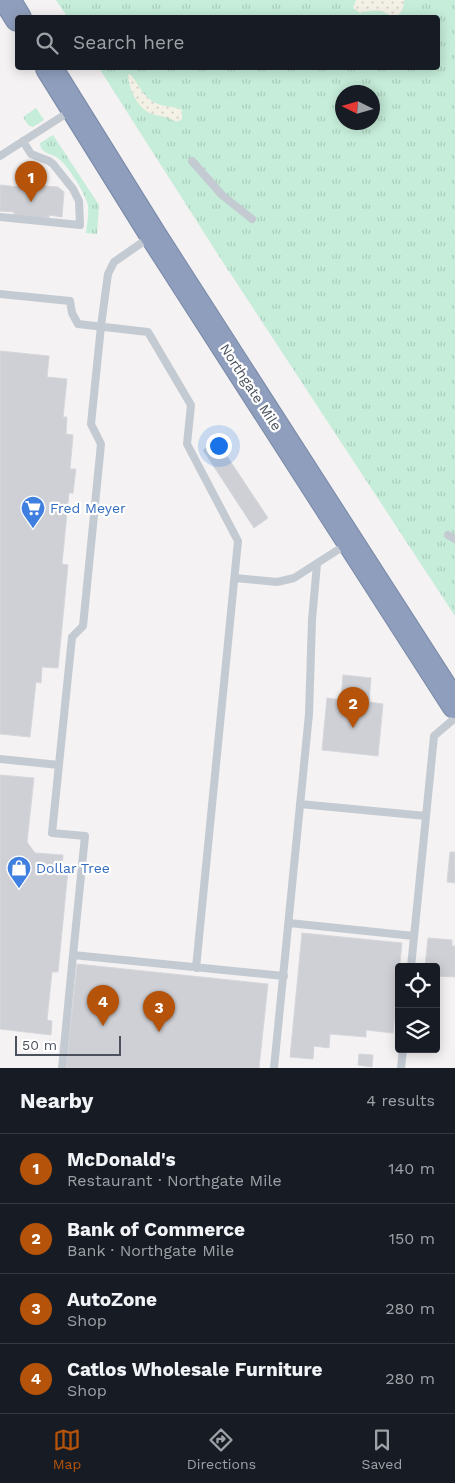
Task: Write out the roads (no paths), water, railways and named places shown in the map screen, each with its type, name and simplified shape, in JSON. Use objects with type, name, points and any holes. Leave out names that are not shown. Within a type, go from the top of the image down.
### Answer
[{"type":"highway","points":[[7,0],[16,15]]},
{"type":"highway","name":"Northgate Mile","points":[[50,70],[153,235],[455,705]]},
{"type":"lane","points":[[0,158],[12,148],[74,109]]},
{"type":"lane","points":[[0,217],[80,225],[79,201],[73,189],[53,164],[31,154],[24,141]]},
{"type":"lane","points":[[192,160],[222,195],[252,219]]},
{"type":"lane","points":[[62,1068],[85,836],[52,833],[72,637],[83,626],[88,581],[100,444],[91,424],[101,326],[108,274],[114,262],[153,235]]},
{"type":"lane","points":[[0,294],[70,301],[72,313],[78,324],[148,332],[191,405],[187,444],[238,540],[196,968]]},
{"type":"lane","points":[[235,578],[277,582],[294,578],[351,542]]},
{"type":"lane","points":[[274,1068],[309,714],[312,620],[318,564]]},
{"type":"lane","points":[[411,963],[434,736],[455,718]]},
{"type":"lane","points":[[0,759],[59,765]]},
{"type":"lane","points":[[300,804],[426,816]]},
{"type":"lane","points":[[289,923],[414,936]]},
{"type":"lane","points":[[73,955],[284,976]]},
{"type":"lane","points":[[401,1068],[403,1053]]},
{"type":"place","name":"McDonald's","points":[[31,202]]},
{"type":"place","name":"Fred Meyer","points":[[33,529]]},
{"type":"place","name":"Bank of Commerce","points":[[353,728]]},
{"type":"place","name":"Dollar Tree","points":[[19,889]]},
{"type":"place","name":"Catlos Wholesale Furniture","points":[[103,1026]]},
{"type":"place","name":"AutoZone","points":[[159,1032]]}]
